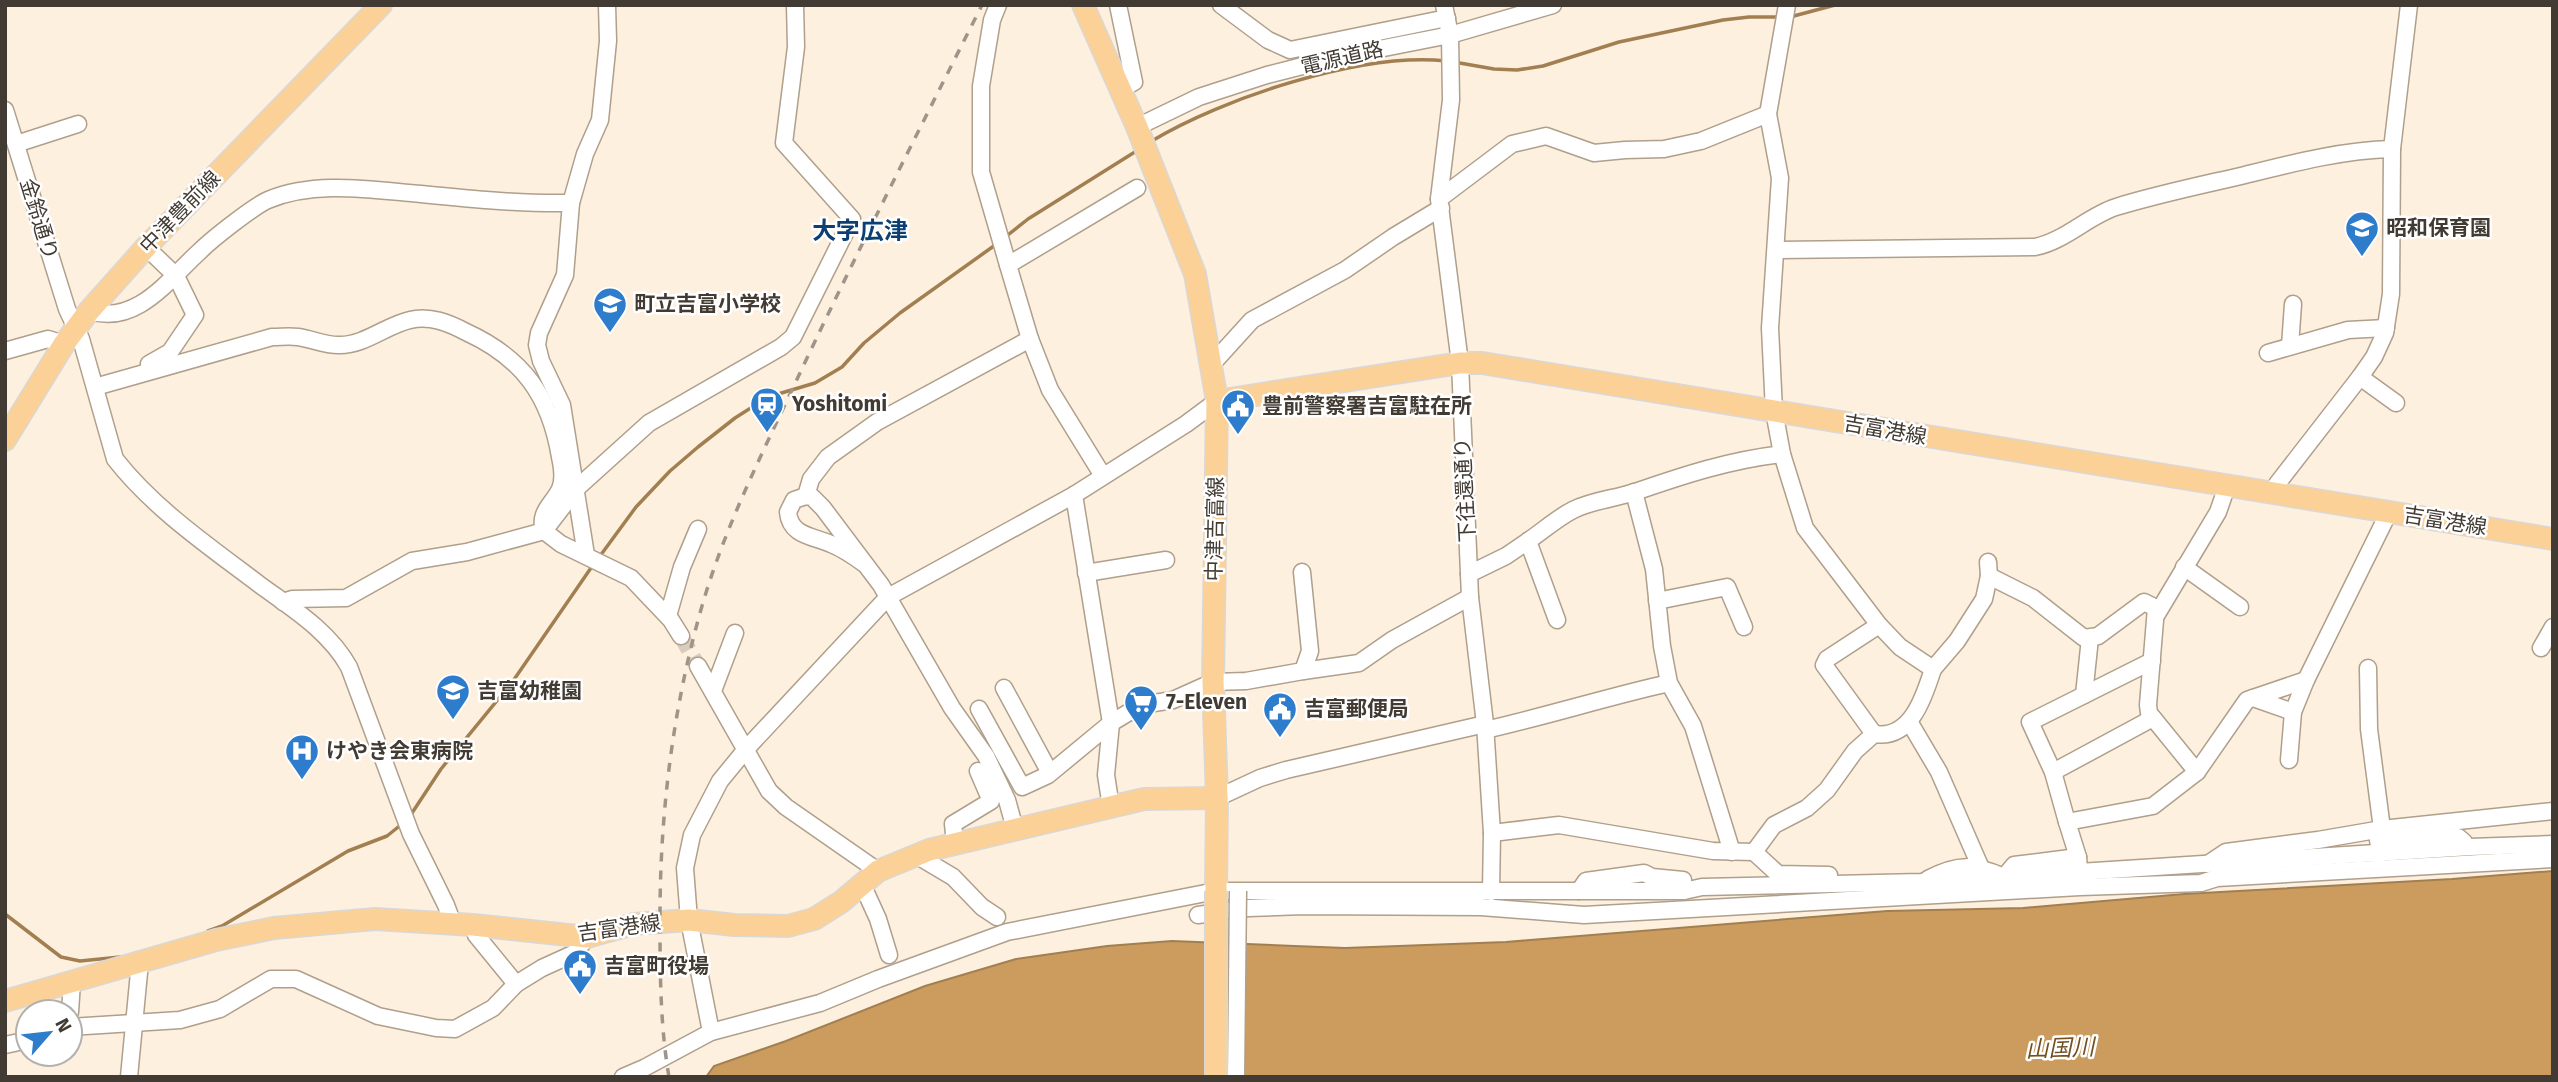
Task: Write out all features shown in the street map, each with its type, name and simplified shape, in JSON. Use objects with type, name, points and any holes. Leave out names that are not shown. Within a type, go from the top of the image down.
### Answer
[{"type":"main road","name":"中津豊前線","points":[[5,439],[70,336],[89,311],[146,247],[380,5]]},
{"type":"main road","name":"中津吉富線","points":[[1083,5],[1138,127],[1195,274],[1217,401],[1213,682],[1217,798],[1227,891],[1216,1077]]},
{"type":"main road","name":"吉富港線","points":[[1217,401],[1460,363],[1482,363],[2553,539]]},
{"type":"main road","name":"吉富港線","points":[[5,1001],[216,940],[274,928],[375,919],[463,924],[587,937],[634,924],[689,920],[745,926],[788,926],[814,919],[841,902],[870,877],[916,855],[1144,799],[1217,798]]},
{"type":"street","points":[[586,555],[562,405],[537,345],[539,333],[565,275],[571,203],[585,154],[600,120],[608,41],[607,5]]},
{"type":"street","points":[[283,602],[292,599],[346,598],[412,561],[467,552],[544,531],[577,488],[649,422],[781,347],[793,337],[852,219],[784,143],[796,47],[795,5]]},
{"type":"street","points":[[998,5],[992,20],[981,86],[981,172],[1030,339],[1050,390],[1103,476]]},
{"type":"street","points":[[1118,5],[1134,82],[1120,90]]},
{"type":"street","points":[[1221,5],[1268,40],[1290,50],[1445,11]]},
{"type":"street","name":"電源道路","points":[[1138,127],[1199,97],[1267,75],[1338,57],[1450,35],[1553,5]]},
{"type":"street","points":[[1787,5],[1768,114],[1780,178],[1770,328],[1774,411],[1782,454],[1805,528],[1879,625],[1900,647],[1933,669]]},
{"type":"street","points":[[2276,493],[2277,484],[2360,377],[2378,349],[2386,328],[2391,294],[2392,149],[2409,5]]},
{"type":"street","name":"下往還通り","points":[[1445,11],[1450,35],[1451,100],[1440,203],[1460,363],[1470,597],[1485,727],[1492,833],[1484,897]]},
{"type":"street","points":[[1212,363],[1252,320],[1345,270],[1440,203],[1512,144],[1546,136],[1594,153],[1664,149],[1702,141],[1768,114]]},
{"type":"street","name":"金鈴通り","points":[[7,121],[67,309],[70,336],[95,387],[115,460],[126,474],[194,535],[327,636],[340,651],[349,667],[411,834],[446,905],[476,935],[516,984]]},
{"type":"street","points":[[16,144],[78,124]]},
{"type":"street","points":[[1777,250],[2035,247],[2048,244],[2083,222],[2117,207],[2284,165],[2370,150],[2392,149]]},
{"type":"street","points":[[89,311],[102,315],[136,307],[152,298],[201,250],[265,201],[287,193],[345,188],[529,204],[571,203]]},
{"type":"street","points":[[1008,265],[1137,188]]},
{"type":"street","points":[[146,247],[176,276],[195,315],[170,352],[149,364],[152,371]]},
{"type":"street","points":[[2290,346],[2293,304]]},
{"type":"street","points":[[95,387],[272,337],[296,337],[341,346],[411,319],[433,319],[451,324],[504,352],[533,381],[546,404],[561,457],[562,479],[559,489],[544,512],[541,523],[544,531],[561,544],[631,578],[668,616],[681,636]]},
{"type":"street","points":[[2267,353],[2347,330],[2386,328]]},
{"type":"street","points":[[5,351],[70,336]]},
{"type":"street","points":[[806,496],[811,479],[828,457],[877,422],[1030,339]]},
{"type":"street","points":[[2360,377],[2396,403]]},
{"type":"street","points":[[711,1032],[689,920],[685,868],[692,835],[720,781],[747,748],[888,597],[1074,495],[1217,401]]},
{"type":"street","points":[[1469,574],[1506,556],[1580,507],[1743,458],[1782,454]]},
{"type":"street","points":[[2157,614],[2218,512],[2227,486]]},
{"type":"street","points":[[1634,492],[1654,569],[1669,682],[1693,726],[1732,852]]},
{"type":"street","points":[[1074,495],[1111,723],[1106,775],[1111,807]]},
{"type":"street","points":[[866,565],[834,544],[803,535],[792,526],[788,512],[794,500],[812,497],[823,508],[866,565],[888,597],[952,708],[986,756],[1007,800],[1015,830]]},
{"type":"street","points":[[2289,760],[2293,712],[2306,680],[2389,512]]},
{"type":"street","points":[[668,616],[682,567],[698,529]]},
{"type":"street","points":[[1528,541],[1557,620]]},
{"type":"street","points":[[1087,573],[1166,560]]},
{"type":"street","points":[[2184,567],[2241,607]]},
{"type":"street","points":[[1879,625],[1827,659],[1824,664],[1874,734],[1885,736],[1910,723],[1933,669],[1956,641],[1984,599],[1989,569],[2033,598],[2084,638],[2098,636],[2144,602],[2156,608],[2157,614],[2148,705],[2153,718],[2197,772]]},
{"type":"street","points":[[1302,572],[1310,651],[1303,671]]},
{"type":"street","points":[[1657,601],[1727,587],[1744,627]]},
{"type":"street","points":[[979,709],[1022,787],[1050,773],[1111,723],[1141,705],[1173,700],[1213,682],[1246,681],[1359,663],[1392,640],[1470,597]]},
{"type":"street","points":[[2542,648],[2553,628]]},
{"type":"street","points":[[713,691],[735,633]]},
{"type":"street","points":[[2084,695],[2090,638]]},
{"type":"street","points":[[2079,872],[2053,772],[2030,722],[2152,661]]},
{"type":"street","points":[[698,666],[747,748],[769,791],[870,877],[878,919],[889,955]]},
{"type":"street","points":[[2368,668],[2374,851]]},
{"type":"street","points":[[2067,822],[2153,806],[2197,772],[2247,700],[2306,680]]},
{"type":"street","points":[[1217,798],[1260,778],[1286,770],[1547,716],[1593,701],[1669,682]]},
{"type":"street","points":[[1004,688],[1050,773]]},
{"type":"street","points":[[2253,698],[2293,712]]},
{"type":"street","points":[[2053,772],[2153,718]]},
{"type":"street","points":[[1910,723],[1939,772],[1980,866],[2005,885]]},
{"type":"street","points":[[1754,852],[1774,825],[1807,808],[1827,790],[1854,751],[1874,734]]},
{"type":"street","points":[[955,844],[953,824],[990,801],[978,771]]},
{"type":"street","points":[[2079,872],[2124,885],[2201,883],[2374,851],[2553,811]]},
{"type":"street","points":[[1492,833],[1559,825],[1713,851],[1754,852]]},
{"type":"street","points":[[2529,846],[2553,832]]},
{"type":"street","points":[[2124,885],[2192,874],[2226,852],[2318,840],[2464,864],[2553,859]]},
{"type":"street","points":[[623,1077],[711,1032],[820,1003],[1007,932],[1227,891],[1484,897],[1623,913],[1696,910],[2005,885],[2079,872],[2374,851],[2553,844]]},
{"type":"street","points":[[2464,864],[2470,847]]},
{"type":"street","points":[[1754,852],[1777,880]]},
{"type":"street","points":[[916,855],[941,867],[982,907],[997,917]]},
{"type":"street","points":[[1921,882],[1946,870],[1980,866]]},
{"type":"street","points":[[1198,915],[1248,908],[1579,891],[1684,891],[1777,880],[2005,885]]},
{"type":"street","points":[[1696,910],[1702,887]]},
{"type":"street","points":[[1227,891],[1236,1077]]},
{"type":"street","points":[[84,1026],[180,1020],[220,1009],[271,979],[296,979],[378,1016],[436,1028],[455,1029],[493,1008],[516,984],[575,953],[587,937]]},
{"type":"street","points":[[129,1077],[139,962]]},
{"type":"street","points":[[71,998],[72,982]]},
{"type":"water","name":"山国川","points":[[2553,871],[2553,1077],[706,1077],[714,1066],[786,1041],[925,986],[1016,959],[1107,946],[1172,941],[1345,948],[1506,942],[1887,911],[2023,908],[2184,894]]},
{"type":"waterway","points":[[1790,17],[1835,5]]},
{"type":"waterway","points":[[1454,62],[1517,70],[1543,66],[1619,42],[1723,20],[1778,17]]},
{"type":"waterway","points":[[1150,142],[1215,110],[1253,95],[1334,71],[1412,60],[1446,61]]},
{"type":"waterway","points":[[1004,238],[1028,219],[1138,150]]},
{"type":"waterway","points":[[600,556],[636,507],[670,471],[698,447],[768,397],[815,383],[842,367],[864,343],[900,313],[998,243]]},
{"type":"waterway","points":[[410,816],[441,769],[513,681],[593,565]]},
{"type":"waterway","points":[[208,931],[222,926],[348,851],[387,836],[402,824]]},
{"type":"waterway","points":[[5,914],[61,957],[80,961],[120,957]]},
{"type":"tunnel","points":[[681,636],[698,666]]},
{"type":"railway","points":[[669,1077],[660,977],[662,838],[676,721],[702,606],[722,547],[759,460],[889,189],[982,5]]},
{"type":"place","name":"昭和保育園","points":[[2362,258]]},
{"type":"place","name":"町立吉富小学校","points":[[610,334]]},
{"type":"place","name":"Yoshitomi","points":[[767,434]]},
{"type":"place","name":"豊前警察署吉富駐在所","points":[[1238,436]]},
{"type":"place","name":"吉富幼稚園","points":[[453,721]]},
{"type":"place","name":"7-Eleven","points":[[1141,732]]},
{"type":"place","name":"吉富郵便局","points":[[1280,739]]},
{"type":"place","name":"けやき会東病院","points":[[302,781]]},
{"type":"place","name":"吉富町役場","points":[[580,996]]},
{"type":"district","name":"大字広津","points":[[860,231]]}]
